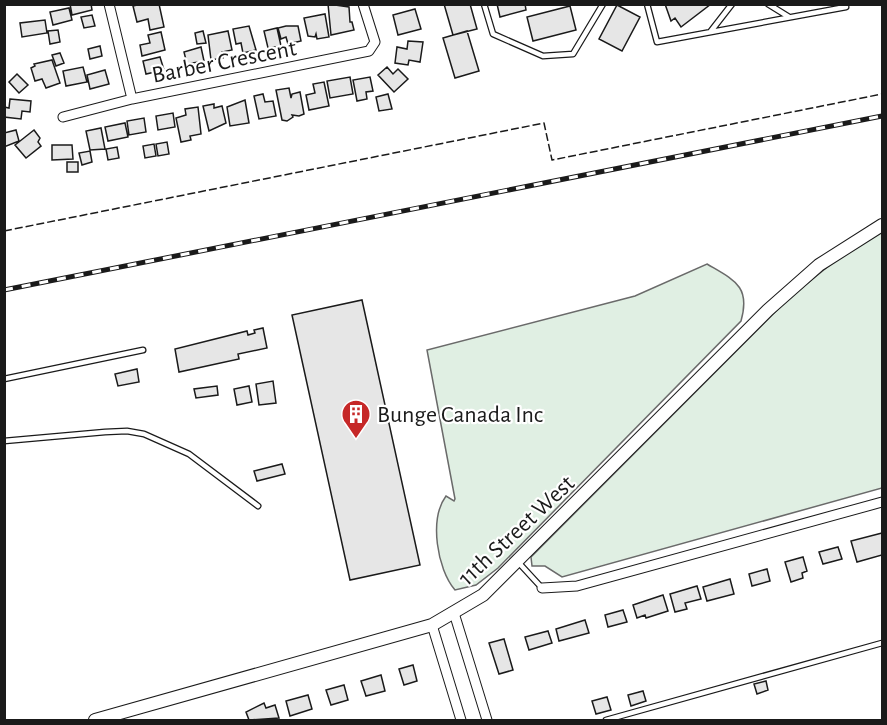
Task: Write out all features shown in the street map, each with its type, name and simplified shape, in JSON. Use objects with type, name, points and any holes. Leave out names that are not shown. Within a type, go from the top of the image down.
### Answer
[{"type":"main road","name":"11th Street West","points":[[95,720],[432,625],[483,595],[768,310],[819,265],[882,225]]},
{"type":"street","name":"Barber Crescent","points":[[109,4],[132,99],[369,51],[375,42],[363,4]]},
{"type":"street","points":[[63,117],[132,99]]},
{"type":"street","points":[[542,588],[577,586],[882,502]]},
{"type":"street","points":[[454,612],[487,720]]},
{"type":"street","points":[[432,625],[461,720]]},
{"type":"lane","points":[[484,4],[493,34],[543,56],[573,54],[603,4]]},
{"type":"lane","points":[[647,4],[657,42],[846,7],[845,4]]},
{"type":"lane","points":[[711,31],[732,4]]},
{"type":"lane","points":[[768,4],[790,17]]},
{"type":"lane","points":[[4,379],[143,350]]},
{"type":"lane","points":[[4,441],[105,432],[127,431],[144,434],[189,454],[258,506]]},
{"type":"lane","points":[[518,562],[542,588]]},
{"type":"lane","points":[[606,720],[882,642]]},
{"type":"green space","points":[[882,232],[882,488],[562,577],[545,566],[532,566],[531,557],[788,299],[841,256]]},
{"type":"green space","points":[[707,264],[738,285],[744,300],[741,321],[498,568],[476,585],[455,590],[444,570],[437,544],[438,517],[441,506],[446,496],[454,501],[455,499],[427,350],[635,296]]},
{"type":"building","points":[[70,4],[91,4],[92,10],[72,15]]},
{"type":"building","points":[[159,4],[164,27],[150,30],[148,19],[137,22],[133,6]]},
{"type":"building","points":[[328,4],[349,7],[350,22],[354,30],[331,35]]},
{"type":"building","points":[[444,4],[470,4],[477,29],[453,35]]},
{"type":"building","points":[[497,4],[525,4],[526,10],[500,17]]},
{"type":"building","points":[[665,4],[711,4],[681,27],[675,18],[671,21]]},
{"type":"building","points":[[617,5],[640,17],[622,51],[599,39]]},
{"type":"building","points":[[570,6],[576,30],[533,41],[527,17]]},
{"type":"building","points":[[69,8],[72,20],[53,25],[50,12]]},
{"type":"building","points":[[415,9],[421,29],[398,35],[393,15]]},
{"type":"building","points":[[325,14],[329,37],[317,39],[316,34],[315,37],[308,36],[304,18]]},
{"type":"building","points":[[92,15],[95,26],[84,28],[81,17]]},
{"type":"building","points":[[45,20],[47,33],[22,37],[20,23]]},
{"type":"building","points":[[249,26],[256,50],[243,53],[241,43],[236,44],[233,29]]},
{"type":"building","points":[[298,26],[301,41],[288,44],[286,37],[281,39],[278,28]]},
{"type":"building","points":[[277,28],[281,46],[268,48],[264,31]]},
{"type":"building","points":[[58,30],[60,42],[50,44],[48,31]]},
{"type":"building","points":[[203,31],[206,43],[197,44],[195,33]]},
{"type":"building","points":[[228,31],[232,50],[222,52],[223,58],[211,60],[208,35]]},
{"type":"building","points":[[467,31],[479,71],[455,78],[443,38]]},
{"type":"building","points":[[161,32],[165,50],[142,56],[140,45],[150,43],[148,35]]},
{"type":"building","points":[[408,41],[423,42],[420,62],[409,60],[408,65],[395,63],[397,47],[407,49]]},
{"type":"building","points":[[100,46],[102,56],[90,59],[88,49]]},
{"type":"building","points":[[201,47],[204,61],[187,64],[184,52]]},
{"type":"building","points":[[60,53],[64,63],[56,66],[52,55]]},
{"type":"building","points":[[160,57],[164,70],[146,74],[143,61]]},
{"type":"building","points":[[52,60],[60,83],[46,88],[42,79],[35,81],[31,68],[35,66],[34,64]]},
{"type":"building","points":[[83,67],[87,82],[66,86],[63,71]]},
{"type":"building","points":[[387,67],[393,74],[398,69],[408,79],[394,92],[378,75]]},
{"type":"building","points":[[105,70],[109,84],[90,89],[87,75]]},
{"type":"building","points":[[17,74],[28,85],[19,93],[9,82]]},
{"type":"building","points":[[350,77],[353,94],[330,98],[327,81]]},
{"type":"building","points":[[370,77],[373,91],[366,92],[367,99],[357,101],[353,80]]},
{"type":"building","points":[[324,82],[329,106],[309,110],[306,95],[315,93],[313,84]]},
{"type":"building","points":[[289,88],[291,98],[292,94],[300,92],[304,114],[292,115],[293,117],[287,121],[282,120],[276,90]]},
{"type":"building","points":[[263,94],[265,102],[273,101],[276,116],[259,119],[254,96]]},
{"type":"building","points":[[388,94],[392,109],[379,111],[376,97]]},
{"type":"building","points":[[10,99],[31,101],[30,112],[22,111],[21,119],[4,117],[4,107],[9,108]]},
{"type":"building","points":[[245,100],[249,123],[230,126],[227,107]]},
{"type":"building","points":[[214,104],[214,108],[222,106],[226,123],[209,131],[203,106]]},
{"type":"building","points":[[198,107],[201,134],[190,136],[191,140],[181,142],[176,118],[186,115],[185,109]]},
{"type":"building","points":[[173,113],[175,127],[158,130],[156,116]]},
{"type":"building","points":[[144,118],[146,132],[129,135],[127,121]]},
{"type":"building","points":[[125,123],[128,137],[108,141],[105,127]]},
{"type":"building","points":[[101,128],[105,149],[90,150],[86,131]]},
{"type":"building","points":[[16,130],[19,141],[4,147],[4,133]]},
{"type":"building","points":[[34,130],[40,138],[38,142],[41,146],[26,158],[15,145]]},
{"type":"building","points":[[167,142],[169,154],[158,156],[156,144]]},
{"type":"building","points":[[154,144],[156,156],[145,158],[143,146]]},
{"type":"building","points":[[52,145],[72,145],[73,159],[52,160]]},
{"type":"building","points":[[117,147],[119,158],[108,160],[106,149]]},
{"type":"building","points":[[90,151],[92,162],[82,165],[79,153]]},
{"type":"building","points":[[67,162],[78,162],[78,172],[67,172]]},
{"type":"building","name":"Bunge Canada Inc","points":[[362,300],[420,565],[350,580],[292,315]]},
{"type":"building","points":[[263,328],[267,348],[238,354],[239,359],[179,372],[175,349],[247,331],[248,335],[255,333],[254,330]]},
{"type":"building","points":[[137,369],[139,382],[118,386],[115,374]]},
{"type":"building","points":[[273,381],[276,403],[259,405],[256,384]]},
{"type":"building","points":[[217,386],[218,395],[196,398],[194,389]]},
{"type":"building","points":[[249,386],[252,402],[237,405],[234,389]]},
{"type":"building","points":[[282,464],[285,474],[257,481],[254,471]]},
{"type":"building","points":[[882,533],[882,555],[857,562],[851,541]]},
{"type":"building","points":[[838,547],[842,559],[823,564],[819,552]]},
{"type":"building","points":[[803,557],[807,571],[802,573],[803,578],[791,582],[785,562]]},
{"type":"building","points":[[767,569],[770,581],[752,586],[749,574]]},
{"type":"building","points":[[730,579],[734,594],[707,601],[703,587]]},
{"type":"building","points":[[697,586],[701,599],[685,603],[687,609],[675,612],[670,594]]},
{"type":"building","points":[[663,595],[668,611],[646,618],[645,615],[637,618],[633,605]]},
{"type":"building","points":[[623,610],[627,622],[608,627],[605,615]]},
{"type":"building","points":[[585,620],[589,633],[559,641],[556,629]]},
{"type":"building","points":[[548,631],[552,643],[529,650],[525,637]]},
{"type":"building","points":[[504,639],[513,670],[499,674],[489,643]]},
{"type":"building","points":[[413,665],[417,681],[404,685],[399,669]]},
{"type":"building","points":[[381,675],[385,691],[366,696],[361,681]]},
{"type":"building","points":[[766,681],[768,690],[757,694],[754,684]]},
{"type":"building","points":[[344,685],[348,700],[331,705],[326,690]]},
{"type":"building","points":[[643,691],[646,701],[631,706],[628,695]]},
{"type":"building","points":[[308,695],[312,709],[290,716],[286,701]]},
{"type":"building","points":[[607,697],[611,710],[596,714],[592,701]]},
{"type":"building","points":[[264,703],[266,708],[275,705],[279,718],[249,720],[246,712]]},
{"type":"railway","points":[[4,290],[882,116]]},
{"type":"fence","points":[[4,231],[544,123],[552,160],[882,94]]},
{"type":"place","name":"Bunge Canada Inc","points":[[356,440]]}]
